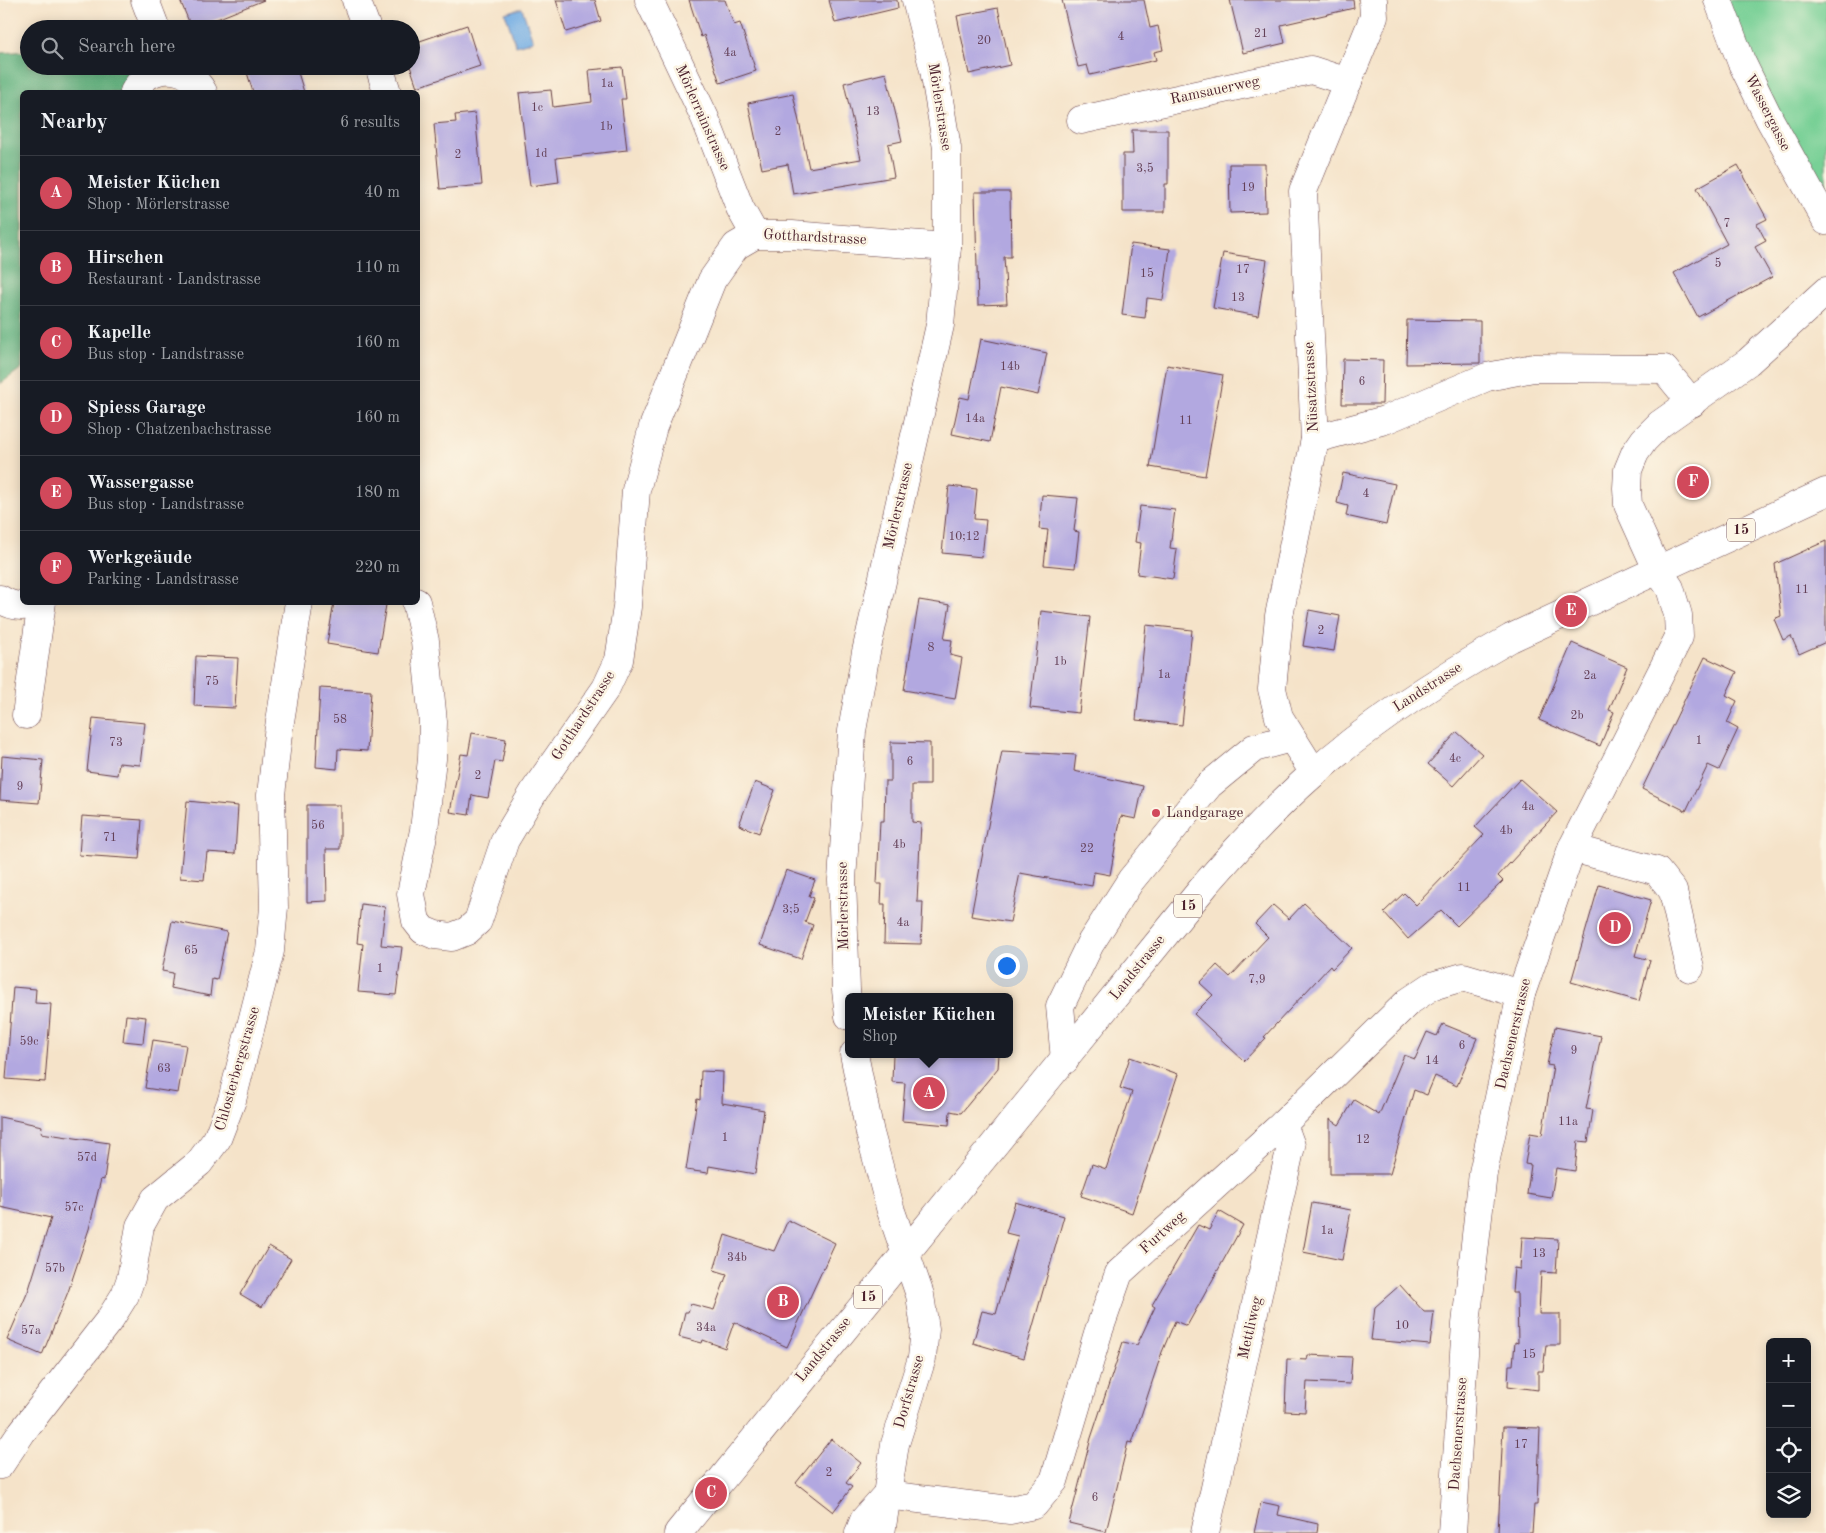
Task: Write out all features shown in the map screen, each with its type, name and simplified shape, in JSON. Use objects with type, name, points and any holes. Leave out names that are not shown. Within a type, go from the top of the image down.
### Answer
[{"type":"street","points":[[145,0],[153,20]]},
{"type":"street","points":[[356,0],[363,20]]},
{"type":"street","name":"Mörlerrainstrasse","points":[[649,0],[705,118],[740,208],[755,235]]},
{"type":"street","name":"Mörlerstrasse","points":[[846,993],[842,880],[852,731],[868,643],[940,325],[947,247],[946,148],[934,70],[916,0]]},
{"type":"street","name":"Nüsatzstrasse","points":[[1314,773],[1290,738],[1279,717],[1272,689],[1280,616],[1315,439],[1303,191],[1374,17],[1373,0]]},
{"type":"street","name":"Wassergasse","points":[[1718,0],[1741,61],[1770,120],[1826,221]]},
{"type":"street","name":"Ramsauerweg","points":[[1081,120],[1311,70],[1348,82]]},
{"type":"street","points":[[135,90],[138,85],[150,75]]},
{"type":"street","points":[[188,75],[202,90]]},
{"type":"street","points":[[382,75],[386,90]]},
{"type":"street","name":"Gotthardstrasse","points":[[417,605],[424,641],[433,722],[432,759],[424,830],[410,894],[416,921],[423,930],[435,935],[452,937],[466,931],[478,922],[505,840],[535,790],[606,688],[619,660],[627,607],[636,490],[653,426],[712,280],[736,246],[755,235],[792,235],[947,247]]},
{"type":"street","points":[[1657,569],[1628,505],[1626,488],[1628,470],[1635,453],[1644,440],[1666,433],[1692,402],[1748,362],[1826,291]]},
{"type":"street","points":[[1315,439],[1385,420],[1487,377],[1533,368],[1664,369],[1692,402]]},
{"type":"street","name":"Landstrasse","points":[[678,1533],[905,1252],[950,1202],[1206,884],[1249,835],[1314,773],[1379,720],[1474,659],[1511,638],[1826,492]]},
{"type":"street","name":"Dachsenerstrasse","points":[[1452,1533],[1466,1324],[1483,1172],[1521,994],[1572,848],[1679,637],[1678,615],[1670,588],[1657,569]]},
{"type":"street","points":[[0,599],[14,606],[31,605]]},
{"type":"street","points":[[26,715],[42,605]]},
{"type":"street","name":"Chlosterbergstrasse","points":[[0,1465],[22,1432],[110,1319],[125,1295],[131,1278],[140,1226],[155,1200],[206,1155],[217,1139],[232,1100],[270,951],[274,907],[271,795],[278,734],[300,605]]},
{"type":"street","points":[[1065,1060],[1060,1006],[1090,944],[1131,880],[1209,785],[1254,748],[1290,738]]},
{"type":"street","points":[[1572,848],[1657,871],[1673,891],[1690,968]]},
{"type":"street","name":"Furtweg","points":[[886,1496],[1010,1510],[1034,1505],[1054,1481],[1098,1333],[1119,1273],[1283,1124],[1408,1002],[1432,986],[1463,977],[1521,994]]},
{"type":"street","points":[[855,1058],[870,1133],[891,1211],[905,1252]]},
{"type":"street","name":"Mettliweg","points":[[1205,1533],[1291,1146],[1283,1124]]},
{"type":"street","name":"Dorfstrasse","points":[[881,1533],[895,1444],[922,1358],[925,1329],[920,1295],[905,1252]]},
{"type":"street","points":[[859,1533],[864,1520],[886,1496]]},
{"type":"green space","points":[[1720,0],[1826,0],[1826,209]]},
{"type":"green space","points":[[20,52],[20,75],[132,75],[128,90],[20,90],[20,369],[0,384],[0,53]]},
{"type":"water","points":[[522,8],[533,41],[516,46],[505,13]]},
{"type":"building","points":[[180,0],[264,0],[214,20],[188,20]]},
{"type":"building","points":[[556,0],[595,0],[601,21],[566,32]]},
{"type":"building","points":[[689,0],[725,0],[734,25],[740,23],[756,71],[720,83],[704,35],[701,37]]},
{"type":"building","points":[[829,0],[897,0],[898,8],[835,23]]},
{"type":"building","points":[[1062,0],[1144,0],[1150,28],[1158,26],[1163,50],[1154,52],[1156,60],[1090,75],[1087,65],[1078,67]]},
{"type":"building","points":[[1230,0],[1353,0],[1354,8],[1281,25],[1285,43],[1243,53]]},
{"type":"building","points":[[998,8],[1010,65],[969,74],[957,16]]},
{"type":"building","points":[[467,25],[480,66],[417,87],[413,75],[420,75],[420,41]]},
{"type":"building","points":[[622,67],[626,99],[621,99],[627,150],[556,158],[559,182],[530,186],[519,93],[551,90],[553,107],[592,102],[589,70]]},
{"type":"building","points":[[886,73],[902,141],[888,144],[894,177],[793,194],[788,164],[762,169],[748,103],[793,94],[809,168],[861,159],[844,83]]},
{"type":"building","points":[[248,75],[299,75],[303,90],[252,90]]},
{"type":"building","points":[[475,113],[482,185],[440,189],[434,124],[456,122],[455,115]]},
{"type":"building","points":[[1132,130],[1168,130],[1168,184],[1165,184],[1165,212],[1123,212],[1123,154],[1133,154]]},
{"type":"building","points":[[1229,164],[1265,164],[1266,212],[1230,213]]},
{"type":"building","points":[[1738,165],[1767,219],[1757,224],[1766,241],[1755,247],[1772,277],[1698,317],[1674,273],[1727,244],[1697,188]]},
{"type":"building","points":[[975,192],[1010,192],[1011,257],[1004,257],[1007,304],[978,305]]},
{"type":"building","points":[[1131,244],[1170,249],[1163,300],[1147,298],[1145,318],[1122,315]]},
{"type":"building","points":[[1223,253],[1267,260],[1258,316],[1213,308]]},
{"type":"building","points":[[1407,320],[1480,321],[1480,363],[1406,364]]},
{"type":"building","points":[[981,339],[1047,353],[1038,395],[1001,387],[990,442],[952,434],[960,397],[969,399]]},
{"type":"building","points":[[1343,359],[1383,360],[1382,404],[1342,404]]},
{"type":"building","points":[[1167,365],[1223,375],[1205,476],[1150,467]]},
{"type":"building","points":[[1343,473],[1395,484],[1386,525],[1346,516],[1348,506],[1337,503]]},
{"type":"building","points":[[949,486],[977,489],[974,519],[986,520],[982,557],[942,553]]},
{"type":"building","points":[[1042,495],[1078,498],[1074,531],[1079,532],[1075,568],[1044,565],[1048,530],[1039,529]]},
{"type":"building","points":[[1140,506],[1175,510],[1170,548],[1177,549],[1173,579],[1137,574],[1141,543],[1135,542]]},
{"type":"building","points":[[1826,541],[1826,642],[1799,654],[1791,636],[1783,640],[1774,619],[1781,616],[1775,564]]},
{"type":"building","points":[[919,600],[950,605],[944,639],[952,640],[950,655],[962,658],[955,699],[904,690]]},
{"type":"building","points":[[334,605],[386,605],[378,652],[327,644]]},
{"type":"building","points":[[1309,610],[1340,616],[1334,651],[1303,646]]},
{"type":"building","points":[[1041,611],[1090,617],[1079,713],[1030,708]]},
{"type":"building","points":[[1146,625],[1192,630],[1182,725],[1136,720]]},
{"type":"building","points":[[1572,643],[1627,667],[1609,710],[1614,712],[1600,746],[1539,720]]},
{"type":"building","points":[[196,656],[238,658],[235,708],[194,706]]},
{"type":"building","points":[[1705,657],[1737,672],[1726,695],[1737,701],[1727,723],[1738,729],[1719,770],[1708,765],[1686,811],[1642,789]]},
{"type":"building","points":[[320,688],[371,691],[367,751],[338,749],[337,769],[316,767]]},
{"type":"building","points":[[93,718],[145,723],[140,765],[119,763],[117,775],[87,771]]},
{"type":"building","points":[[1457,732],[1482,754],[1453,786],[1428,764]]},
{"type":"building","points":[[472,733],[506,739],[502,762],[495,761],[488,798],[472,795],[469,815],[450,812],[461,754],[468,755]]},
{"type":"building","points":[[891,742],[930,743],[930,785],[912,785],[912,822],[921,823],[917,902],[923,902],[921,944],[884,943],[885,904],[881,904],[882,884],[877,884],[880,821],[884,821],[885,781],[891,781]]},
{"type":"building","points":[[1002,751],[1076,755],[1074,771],[1143,786],[1136,819],[1121,816],[1110,875],[1094,872],[1092,886],[1020,873],[1010,922],[971,916]]},
{"type":"building","points":[[2,756],[43,760],[39,803],[0,800]]},
{"type":"building","points":[[1520,779],[1557,812],[1498,876],[1503,881],[1457,926],[1441,910],[1408,939],[1384,912],[1404,893],[1416,905],[1484,835],[1475,827]]},
{"type":"building","points":[[755,782],[775,790],[759,833],[739,825]]},
{"type":"building","points":[[187,801],[238,806],[235,854],[207,852],[204,880],[180,878]]},
{"type":"building","points":[[307,805],[340,805],[340,849],[326,849],[327,901],[307,902]]},
{"type":"building","points":[[82,816],[142,820],[139,859],[79,855]]},
{"type":"building","points":[[786,870],[815,880],[809,896],[814,898],[805,922],[813,925],[801,959],[760,945]]},
{"type":"building","points":[[1599,885],[1651,900],[1635,956],[1650,960],[1639,1001],[1571,982]]},
{"type":"building","points":[[1304,903],[1352,948],[1332,969],[1330,966],[1244,1061],[1194,1014],[1213,995],[1200,983],[1217,965],[1230,977],[1268,937],[1255,924],[1273,905],[1289,919]]},
{"type":"building","points":[[361,904],[385,907],[381,945],[402,947],[396,995],[358,992],[363,944],[357,943]]},
{"type":"building","points":[[172,921],[227,932],[217,980],[212,979],[210,996],[171,988],[173,973],[162,971]]},
{"type":"building","points":[[13,987],[36,989],[35,1003],[51,1004],[45,1082],[6,1079]]},
{"type":"building","points":[[126,1015],[146,1017],[143,1043],[123,1041]]},
{"type":"building","points":[[1443,1024],[1477,1038],[1457,1086],[1435,1076],[1427,1095],[1414,1090],[1390,1174],[1330,1174],[1330,1119],[1339,1125],[1354,1100],[1379,1115],[1404,1055],[1415,1059],[1427,1032],[1437,1036]]},
{"type":"building","points":[[1555,1027],[1601,1036],[1586,1109],[1593,1110],[1588,1142],[1578,1141],[1575,1171],[1556,1168],[1551,1198],[1527,1194],[1531,1165],[1525,1164],[1530,1133],[1542,1135],[1553,1066],[1547,1065]]},
{"type":"building","points":[[153,1040],[186,1045],[178,1093],[145,1088]]},
{"type":"building","points":[[1130,1057],[1178,1074],[1132,1213],[1081,1196],[1092,1164],[1106,1169],[1132,1092],[1120,1088]]},
{"type":"building","points":[[893,1058],[999,1058],[998,1068],[961,1113],[950,1111],[949,1125],[902,1121],[905,1083],[892,1082]]},
{"type":"building","points":[[701,1071],[723,1072],[722,1103],[764,1110],[755,1174],[709,1166],[708,1173],[686,1170],[697,1099],[700,1100]]},
{"type":"building","points":[[0,1117],[42,1126],[41,1133],[109,1143],[104,1180],[101,1179],[89,1229],[68,1292],[42,1355],[7,1340],[29,1289],[51,1218],[0,1207]]},
{"type":"building","points":[[1015,1202],[1064,1216],[1024,1358],[973,1343],[982,1311],[996,1314],[1018,1236],[1006,1233]]},
{"type":"building","points":[[1312,1203],[1351,1210],[1342,1260],[1303,1252]]},
{"type":"building","points":[[1219,1211],[1243,1225],[1187,1326],[1175,1321],[1162,1352],[1132,1443],[1128,1442],[1106,1532],[1069,1523],[1091,1438],[1123,1342],[1137,1345],[1155,1307],[1152,1305],[1198,1225],[1209,1230]]},
{"type":"building","points":[[788,1220],[835,1243],[787,1347],[734,1322],[725,1348],[703,1340],[702,1343],[679,1337],[685,1312],[688,1312],[691,1304],[714,1310],[727,1274],[714,1270],[725,1235],[774,1251]]},
{"type":"building","points":[[1522,1237],[1558,1239],[1556,1273],[1541,1272],[1539,1314],[1560,1314],[1560,1345],[1546,1345],[1543,1371],[1538,1371],[1538,1390],[1508,1386],[1509,1365],[1513,1365],[1515,1342],[1518,1343],[1517,1293],[1512,1293],[1514,1268],[1520,1269]]},
{"type":"building","points":[[269,1246],[291,1259],[262,1307],[240,1294]]},
{"type":"building","points":[[1400,1285],[1424,1312],[1434,1312],[1430,1345],[1371,1340],[1375,1307]]},
{"type":"building","points":[[1308,1355],[1352,1357],[1350,1384],[1307,1382],[1305,1412],[1285,1411],[1287,1359],[1307,1360]]},
{"type":"building","points":[[1503,1427],[1540,1428],[1537,1505],[1534,1505],[1532,1533],[1498,1533]]},
{"type":"building","points":[[831,1439],[861,1463],[846,1483],[852,1487],[833,1512],[796,1483]]},
{"type":"building","points":[[1261,1502],[1280,1506],[1278,1515],[1318,1524],[1317,1533],[1254,1533]]},
{"type":"place","name":"Werkgeäude","points":[[1693,482]]},
{"type":"place","name":"Wassergasse","points":[[1571,611]]},
{"type":"place","name":"Landgarage","points":[[1156,813]]},
{"type":"place","name":"Spiess Garage","points":[[1615,928]]},
{"type":"place","name":"Meister Küchen","points":[[929,1093]]},
{"type":"place","name":"Hirschen","points":[[783,1302]]},
{"type":"place","name":"Kapelle","points":[[711,1493]]}]
